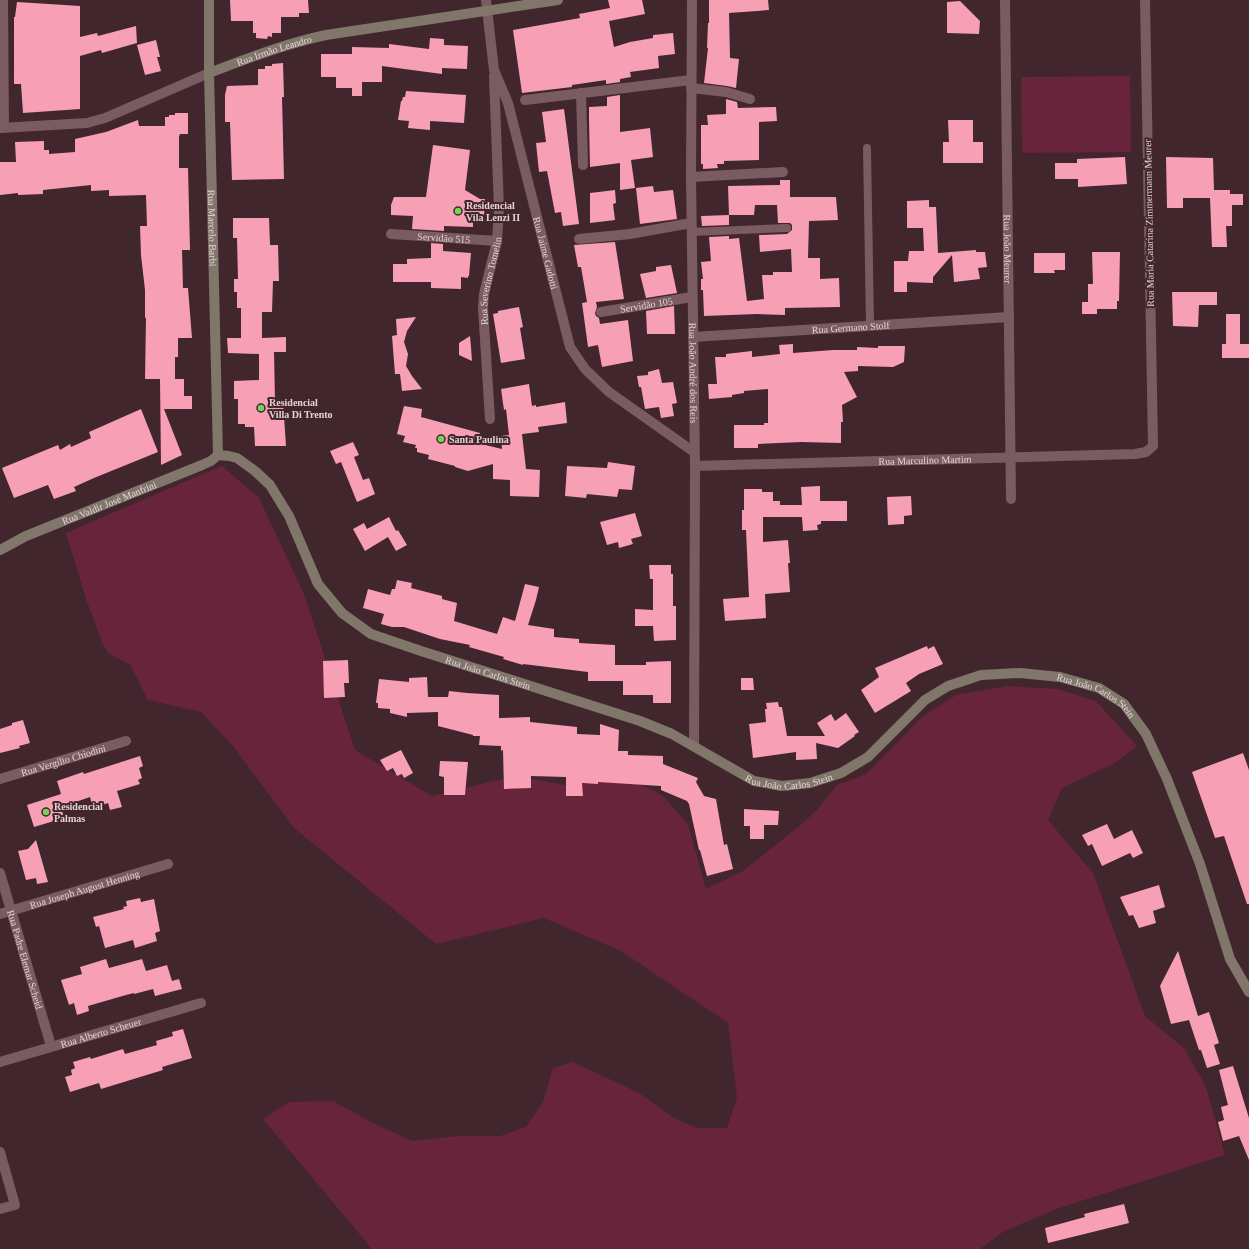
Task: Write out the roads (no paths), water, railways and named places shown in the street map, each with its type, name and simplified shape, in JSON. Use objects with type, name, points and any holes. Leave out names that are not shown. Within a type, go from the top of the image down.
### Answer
[{"type":"street","points":[[2,128],[3,0]]},
{"type":"street","name":"Rua Marcelo Barbi","points":[[209,0],[209,73],[218,455]]},
{"type":"street","name":"Rua Jaime Gadotti","points":[[486,0],[486,12],[494,70],[508,103],[570,346],[584,369],[609,392],[694,452]]},
{"type":"street","name":"Rua Irmão Leandro","points":[[2,128],[87,123],[105,118],[209,73],[297,41],[326,35],[558,0]]},
{"type":"street","name":"Rua João André dos Reis","points":[[692,0],[691,228],[695,466],[694,746]]},
{"type":"street","name":"Rua João Meurer","points":[[1005,0],[1011,499]]},
{"type":"street","name":"Rua Maria Catarina Zimmermann Meurer","points":[[1146,0],[1153,446]]},
{"type":"street","name":"Rua Severino Tomelin","points":[[490,419],[482,308],[497,241],[499,209],[494,70]]},
{"type":"street","points":[[525,100],[581,93],[691,84],[750,99]]},
{"type":"street","points":[[581,93],[583,165]]},
{"type":"street","points":[[691,177],[783,172]]},
{"type":"street","points":[[579,239],[691,228]]},
{"type":"street","name":"Servidão 515","points":[[391,234],[497,241]]},
{"type":"street","name":"Servidão 105","points":[[601,312],[692,297]]},
{"type":"street","name":"Rua Germano Stolf","points":[[693,336],[1009,317]]},
{"type":"street","name":"Rua Marculino Martim","points":[[695,466],[1134,454],[1146,452],[1153,446]]},
{"type":"street","name":"Rua Valdir José Manfrini","points":[[0,550],[26,536],[202,465],[211,461],[218,455]]},
{"type":"street","name":"Rua João Carlos Stein","points":[[218,455],[237,458],[270,485],[289,516],[318,584],[342,613],[372,634],[640,721],[672,734],[754,781],[782,786],[810,783],[841,773],[868,757],[925,700],[948,686],[981,675],[1020,673],[1060,677],[1099,688],[1124,704],[1146,734],[1167,779],[1200,864],[1230,959],[1249,992]]},
{"type":"street","name":"Rua Vergílio Chiodini","points":[[0,779],[126,741]]},
{"type":"street","name":"Rua Joseph August Henning","points":[[0,914],[168,864]]},
{"type":"street","name":"Rua Padre Elemar Scheid","points":[[0,873],[51,1046]]},
{"type":"street","name":"Rua Alberto Scheuer","points":[[0,1062],[201,1003]]},
{"type":"street","points":[[0,1152],[15,1205],[0,1209]]},
{"type":"lane","points":[[867,148],[870,325]]},
{"type":"lane","points":[[691,228],[787,228]]},
{"type":"place","name":"Residencial Vila Lenzi II","points":[[458,211]]},
{"type":"place","name":"Residencial Villa Di Trento","points":[[261,408]]},
{"type":"place","name":"Santa Paulina","points":[[441,439]]},
{"type":"place","name":"Residencial Palmas","points":[[46,812]]}]
